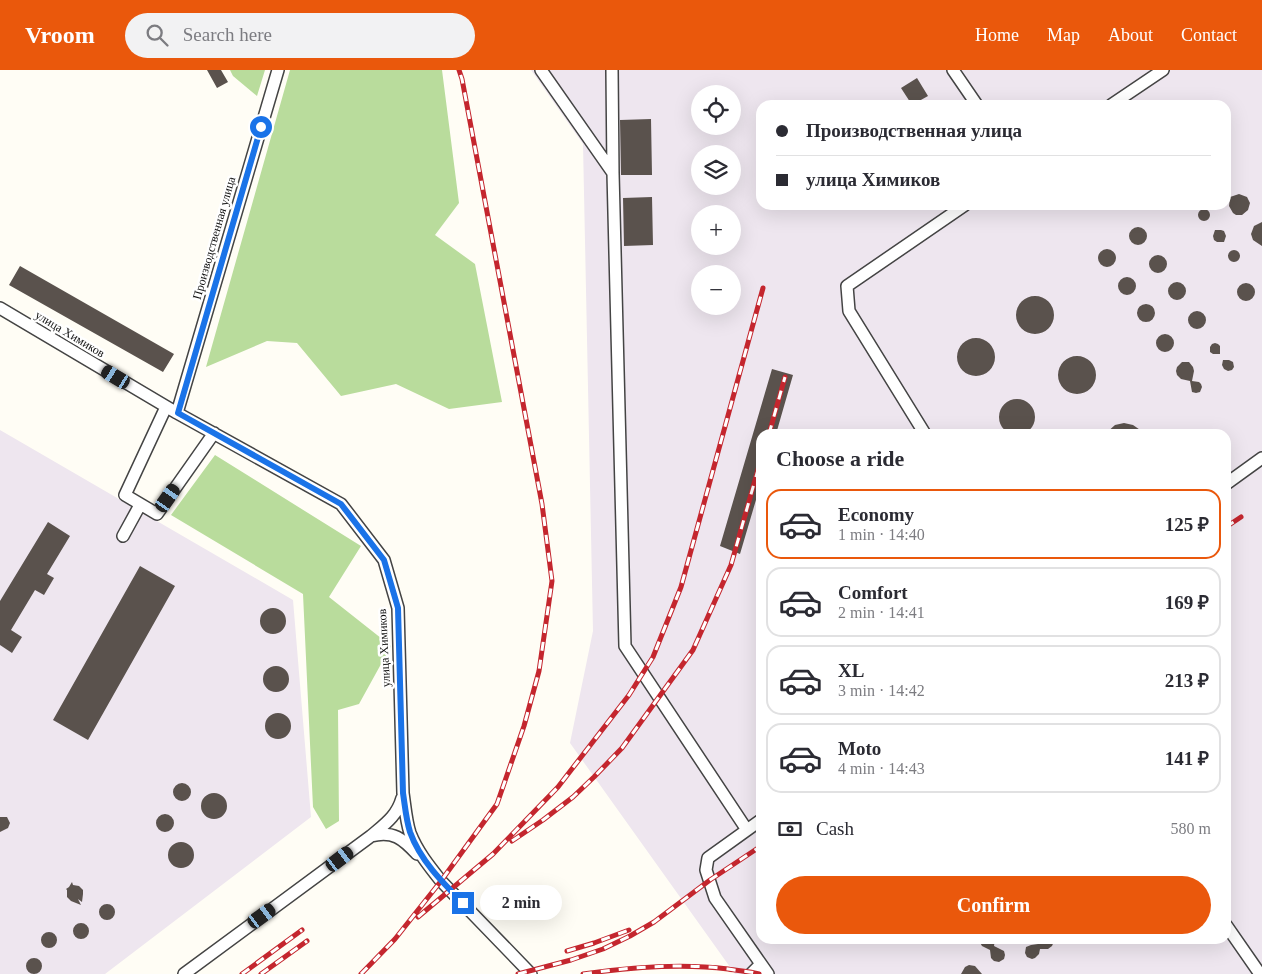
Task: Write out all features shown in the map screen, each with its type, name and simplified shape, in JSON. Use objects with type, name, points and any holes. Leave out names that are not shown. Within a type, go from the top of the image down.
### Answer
[{"type":"street","name":"Производственная улица","points":[[178,413],[278,70]]},
{"type":"street","points":[[542,70],[613,173]]},
{"type":"street","points":[[612,70],[625,646],[747,830]]},
{"type":"street","points":[[953,70],[974,100]]},
{"type":"street","points":[[1119,100],[1162,70]]},
{"type":"street","points":[[922,429],[849,311],[847,286],[959,210]]},
{"type":"street","name":"улица Химиков","points":[[0,308],[166,407],[341,504],[384,560],[398,608],[403,793],[410,833],[427,864],[531,974]]},
{"type":"street","points":[[166,407],[125,495],[157,514],[214,434]]},
{"type":"street","points":[[1231,480],[1262,458]]},
{"type":"street","points":[[123,536],[140,504]]},
{"type":"street","points":[[184,974],[371,836],[391,819],[400,806],[403,793]]},
{"type":"street","points":[[756,824],[708,858],[706,870],[715,898],[768,974]]},
{"type":"street","points":[[371,836],[380,833],[398,837],[427,864]]},
{"type":"street","points":[[1231,932],[1260,974]]},
{"type":"street","points":[[751,974],[761,964]]},
{"type":"shaded area","points":[[531,70],[1262,70],[1262,974],[735,974],[570,743],[593,631],[583,144]]},
{"type":"shaded area","points":[[0,430],[293,600],[311,817],[105,974],[0,974]]},
{"type":"green space","points":[[230,70],[265,70],[257,96],[233,76]]},
{"type":"green space","points":[[290,70],[442,70],[459,203],[435,235],[475,264],[502,402],[449,409],[396,384],[341,396],[297,343],[267,341],[206,367]]},
{"type":"green space","points":[[215,455],[361,546],[329,597],[391,646],[359,704],[338,710],[339,821],[326,829],[313,807],[303,594],[171,515]]},
{"type":"building","points":[[207,70],[221,70],[228,82],[217,88]]},
{"type":"building","points":[[917,78],[928,96],[921,100],[909,100],[901,88]]},
{"type":"building","points":[[651,119],[652,175],[621,175],[620,120]]},
{"type":"building","points":[[1239,194],[1247,197],[1250,203],[1248,210],[1242,215],[1233,213],[1231,210],[1231,197]]},
{"type":"building","points":[[652,197],[653,245],[624,246],[623,198]]},
{"type":"building","points":[[1199,210],[1209,210],[1209,220],[1199,220]]},
{"type":"building","points":[[1262,222],[1262,246],[1253,240],[1251,234],[1254,226]]},
{"type":"building","points":[[1138,227],[1144,230],[1147,236],[1144,242],[1138,245],[1132,242],[1129,236],[1132,230]]},
{"type":"building","points":[[1215,230],[1224,231],[1226,236],[1224,242],[1214,240]]},
{"type":"building","points":[[1107,249],[1113,252],[1116,258],[1113,264],[1107,267],[1101,264],[1098,258],[1101,252]]},
{"type":"building","points":[[1236,250],[1239,251],[1239,261],[1232,262],[1229,261],[1228,254],[1229,251]]},
{"type":"building","points":[[1158,255],[1164,258],[1167,264],[1164,270],[1158,273],[1152,270],[1149,264],[1152,258]]},
{"type":"building","points":[[20,266],[174,354],[163,372],[9,285]]},
{"type":"building","points":[[1127,277],[1133,280],[1136,286],[1133,292],[1127,295],[1121,292],[1118,286],[1121,280]]},
{"type":"building","points":[[1177,282],[1183,285],[1186,291],[1183,297],[1177,300],[1171,297],[1168,291],[1171,285]]},
{"type":"building","points":[[1246,283],[1252,286],[1255,292],[1252,298],[1246,301],[1240,298],[1237,292],[1240,286]]},
{"type":"building","points":[[1035,296],[1048,302],[1054,315],[1048,328],[1035,334],[1022,328],[1016,315],[1022,302]]},
{"type":"building","points":[[1146,304],[1152,307],[1155,313],[1152,319],[1146,322],[1140,319],[1137,313],[1140,307]]},
{"type":"building","points":[[1197,311],[1203,314],[1206,320],[1203,326],[1197,329],[1191,326],[1188,320],[1191,314]]},
{"type":"building","points":[[1165,334],[1171,337],[1174,343],[1171,349],[1165,352],[1159,349],[1156,343],[1159,337]]},
{"type":"building","points":[[976,338],[989,344],[995,357],[989,370],[976,376],[963,370],[957,357],[963,344]]},
{"type":"building","points":[[1215,343],[1220,346],[1220,354],[1210,352],[1210,347]]},
{"type":"building","points":[[1077,356],[1090,362],[1096,375],[1090,388],[1077,394],[1064,388],[1058,375],[1064,362]]},
{"type":"building","points":[[1223,360],[1233,362],[1234,367],[1232,370],[1224,369],[1222,365]]},
{"type":"building","points":[[1182,362],[1189,362],[1193,367],[1192,381],[1201,384],[1200,392],[1192,392],[1190,381],[1181,379],[1177,375],[1177,367]]},
{"type":"building","points":[[772,369],[793,375],[777,429],[756,429],[756,500],[740,554],[720,546]]},
{"type":"building","points":[[1010,400],[1024,400],[1034,410],[1034,424],[1031,429],[1003,429],[1000,424],[1000,410]]},
{"type":"building","points":[[1124,423],[1133,425],[1139,429],[1111,429],[1115,425]]},
{"type":"building","points":[[48,522],[70,536],[47,574],[54,578],[44,595],[35,590],[11,630],[22,637],[12,653],[0,645],[0,601]]},
{"type":"building","points":[[140,566],[175,586],[88,740],[53,720]]},
{"type":"building","points":[[273,608],[282,612],[286,621],[282,630],[273,634],[264,630],[260,621],[264,612]]},
{"type":"building","points":[[276,666],[285,670],[289,679],[285,688],[276,692],[267,688],[263,679],[267,670]]},
{"type":"building","points":[[278,713],[287,717],[291,726],[287,735],[278,739],[269,735],[265,726],[269,717]]},
{"type":"building","points":[[178,783],[186,783],[191,788],[189,799],[178,801],[173,796],[173,788]]},
{"type":"building","points":[[214,793],[223,797],[227,806],[223,815],[214,819],[205,815],[201,806],[205,797]]},
{"type":"building","points":[[161,814],[169,814],[174,819],[172,830],[161,832],[156,827],[156,819]]},
{"type":"building","points":[[0,817],[7,817],[10,823],[8,828],[0,832]]},
{"type":"building","points":[[181,842],[190,846],[194,855],[190,864],[181,868],[172,864],[168,855],[172,846]]},
{"type":"building","points":[[72,882],[73,885],[79,886],[83,890],[82,902],[78,899],[81,905],[67,897],[66,889]]},
{"type":"building","points":[[104,904],[110,904],[115,909],[113,918],[104,920],[99,915],[99,909]]},
{"type":"building","points":[[78,923],[84,923],[89,928],[87,937],[78,939],[73,934],[73,928]]},
{"type":"building","points":[[46,932],[52,932],[57,937],[55,946],[46,948],[41,943],[41,937]]},
{"type":"building","points":[[981,944],[994,944],[994,946],[1004,951],[1004,959],[999,962],[994,961],[991,958],[990,950]]},
{"type":"building","points":[[1053,944],[1048,949],[1040,949],[1039,954],[1032,959],[1027,957],[1025,953],[1026,947]]},
{"type":"building","points":[[31,958],[37,958],[42,963],[40,972],[31,974],[26,969],[26,963]]},
{"type":"building","points":[[969,965],[975,966],[982,974],[961,974],[965,967]]},
{"type":"railway","points":[[361,974],[395,939],[441,881],[497,804],[524,726],[539,671],[552,581],[542,504],[459,70]]},
{"type":"railway","points":[[418,917],[493,854],[558,787],[629,695],[653,657],[681,587],[763,288]]},
{"type":"railway","points":[[770,429],[785,377]]},
{"type":"railway","points":[[512,841],[573,797],[622,748],[693,650],[731,565],[756,477]]},
{"type":"railway","points":[[1231,524],[1241,517]]},
{"type":"railway","points":[[518,974],[571,960],[603,949],[630,936],[654,922],[710,880],[756,849]]},
{"type":"railway","points":[[242,974],[302,930]]},
{"type":"railway","points":[[567,951],[629,930]]},
{"type":"railway","points":[[261,974],[307,941]]},
{"type":"railway","points":[[583,974],[619,969],[674,966],[710,967],[759,974]]},
{"type":"route","points":[[261,127],[178,413],[341,504],[384,560],[398,608],[403,793],[407,820],[410,833],[427,864],[463,903]]}]
